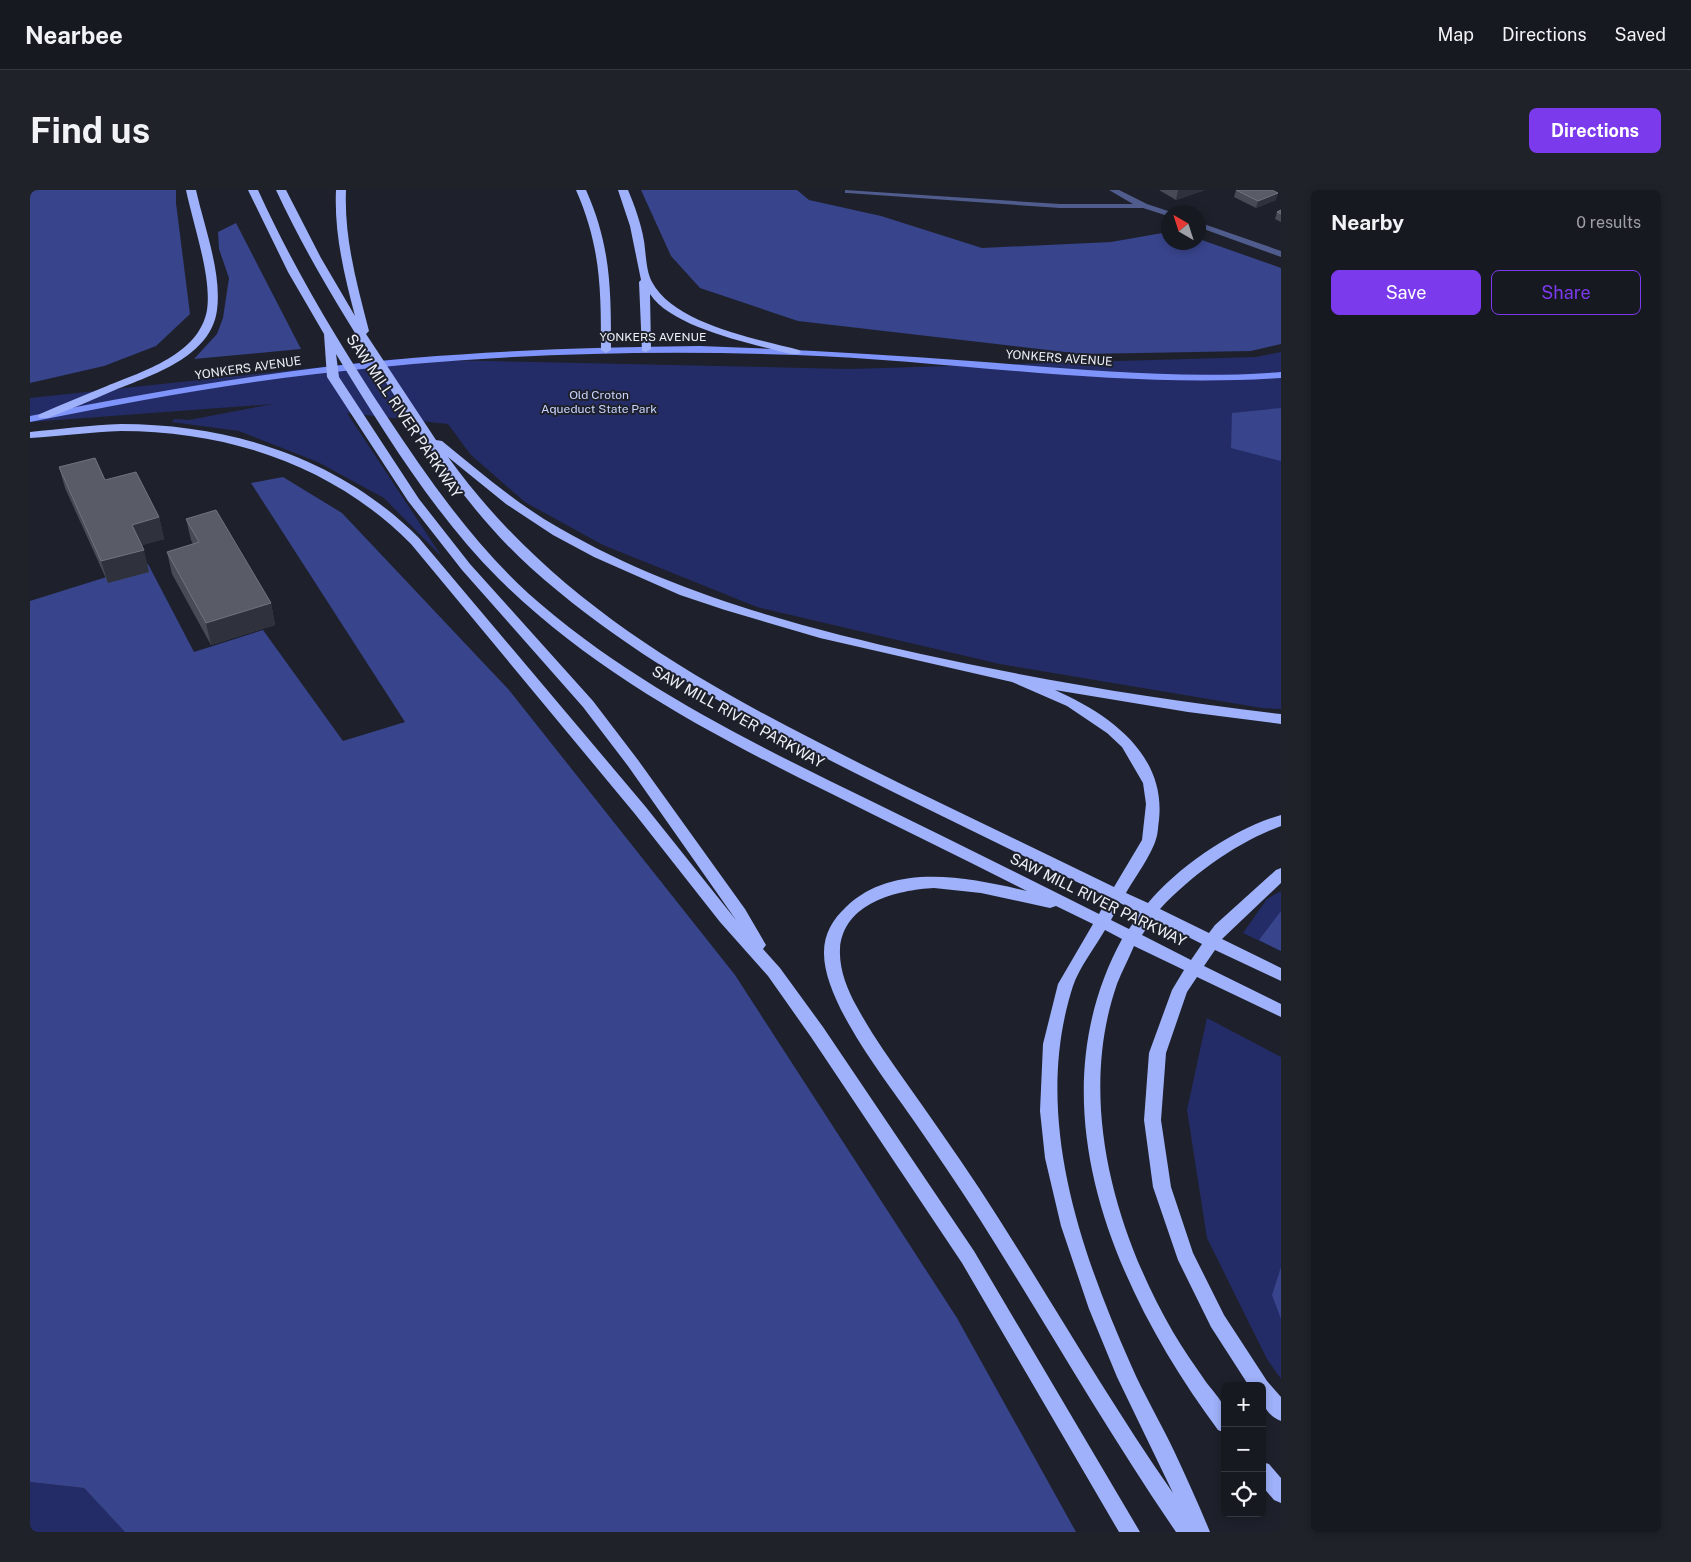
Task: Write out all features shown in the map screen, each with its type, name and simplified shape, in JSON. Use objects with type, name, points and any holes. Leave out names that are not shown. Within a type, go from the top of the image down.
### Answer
[{"type":"highway","points":[[44,416],[159,368],[186,350],[204,333],[210,322],[212,294],[191,190]]},
{"type":"highway","name":"SAW MILL RIVER PARKWAY","points":[[253,190],[285,257],[327,333],[432,492],[495,568],[560,626],[642,685],[703,722],[1281,1011]]},
{"type":"highway","name":"SAW MILL RIVER PARKWAY","points":[[281,190],[326,278],[421,429],[454,476],[509,539],[565,591],[642,649],[732,703],[782,730],[1281,975]]},
{"type":"highway","points":[[341,190],[340,222],[366,343]]},
{"type":"highway","points":[[581,190],[595,222],[603,250],[606,289],[606,350]]},
{"type":"highway","points":[[623,190],[633,217],[646,280],[651,291],[660,302],[674,311],[723,331],[795,352]]},
{"type":"highway","points":[[643,265],[646,349]]},
{"type":"highway","points":[[327,333],[333,377],[404,487],[456,556],[552,662],[616,740],[740,913],[774,972],[817,1032],[968,1257],[1130,1532]]},
{"type":"highway","points":[[30,435],[132,428],[190,433],[230,440],[283,455],[328,476],[369,500],[388,515],[430,558],[640,810],[725,918],[774,972]]},
{"type":"highway","points":[[421,429],[484,481],[536,519],[594,552],[631,569],[716,602],[806,630],[894,652],[1017,679],[1143,700],[1281,719]]},
{"type":"highway","points":[[1017,679],[1072,703],[1112,730],[1127,744],[1137,758],[1150,783],[1153,804],[1149,840],[1066,984],[1051,1044],[1048,1110],[1054,1158],[1070,1226],[1098,1309],[1124,1371],[1168,1460],[1200,1532]]},
{"type":"highway","points":[[1221,1418],[1160,1327],[1138,1285],[1123,1247],[1100,1171],[1092,1104],[1093,1071],[1102,1010],[1110,983],[1137,930],[1154,907],[1172,889],[1211,857],[1245,837],[1281,820]]},
{"type":"highway","points":[[1258,1382],[1210,1308],[1179,1241],[1161,1181],[1153,1141],[1152,1083],[1156,1056],[1172,1006],[1199,958],[1244,904],[1281,874]]},
{"type":"highway","points":[[1069,905],[937,881],[906,883],[882,890],[851,910],[838,928],[834,938],[832,962],[839,987],[870,1044],[996,1228],[1146,1472],[1188,1532]]},
{"type":"highway","points":[[1266,1393],[1281,1412]]},
{"type":"highway","points":[[1264,1472],[1281,1493]]},
{"type":"main road","name":"YONKERS AVENUE","points":[[30,419],[202,387],[304,373],[414,360],[606,350],[795,352],[1114,374],[1218,378],[1281,376]]},
{"type":"street","points":[[1113,190],[1144,206],[1161,212]]},
{"type":"street","points":[[848,191],[1060,206],[1144,206]]},
{"type":"street","points":[[1206,227],[1281,254]]},
{"type":"green space","name":"Old Croton Aqueduct State Park","points":[[1281,352],[1281,709],[1262,708],[1000,664],[757,607],[603,545],[525,502],[471,455],[448,424],[347,413],[442,557],[384,498],[318,462],[239,431],[172,422],[174,419],[189,420],[273,404],[30,422],[30,398],[397,359],[849,369],[1256,357]]},
{"type":"green space","points":[[1281,891],[1281,951],[1243,933],[1267,899]]},
{"type":"green space","points":[[1207,1018],[1281,1057],[1281,1379],[1267,1359],[1207,1238],[1187,1110]]},
{"type":"green space","points":[[30,1482],[84,1488],[125,1532],[30,1532]]},
{"type":"shaded area","points":[[30,190],[176,190],[190,314],[156,346],[104,366],[30,383]]},
{"type":"shaded area","points":[[641,190],[797,190],[809,200],[881,216],[982,248],[1111,242],[1161,233],[1161,250],[1206,250],[1206,241],[1281,268],[1281,344],[1251,351],[1082,354],[798,321],[700,288],[671,256]]},
{"type":"shaded area","points":[[236,223],[301,349],[194,359],[217,334],[223,318],[229,278],[219,249],[218,232]]},
{"type":"shaded area","points":[[1281,408],[1281,461],[1231,448],[1232,413]]},
{"type":"shaded area","points":[[283,477],[342,513],[509,690],[735,975],[957,1318],[1076,1532],[125,1532],[84,1488],[30,1482],[30,601],[148,564],[194,652],[263,630],[343,741],[405,722],[251,483]]},
{"type":"shaded area","points":[[1281,911],[1281,951],[1259,940]]},
{"type":"shaded area","points":[[1281,1267],[1281,1319],[1272,1295]]},
{"type":"building","points":[[1236,190],[1272,190],[1278,193],[1258,201]]},
{"type":"building","points":[[95,458],[105,480],[136,472],[159,517],[132,525],[144,550],[101,561],[59,467]]},
{"type":"building","points":[[216,510],[271,603],[206,623],[167,552],[199,542],[186,519]]}]
